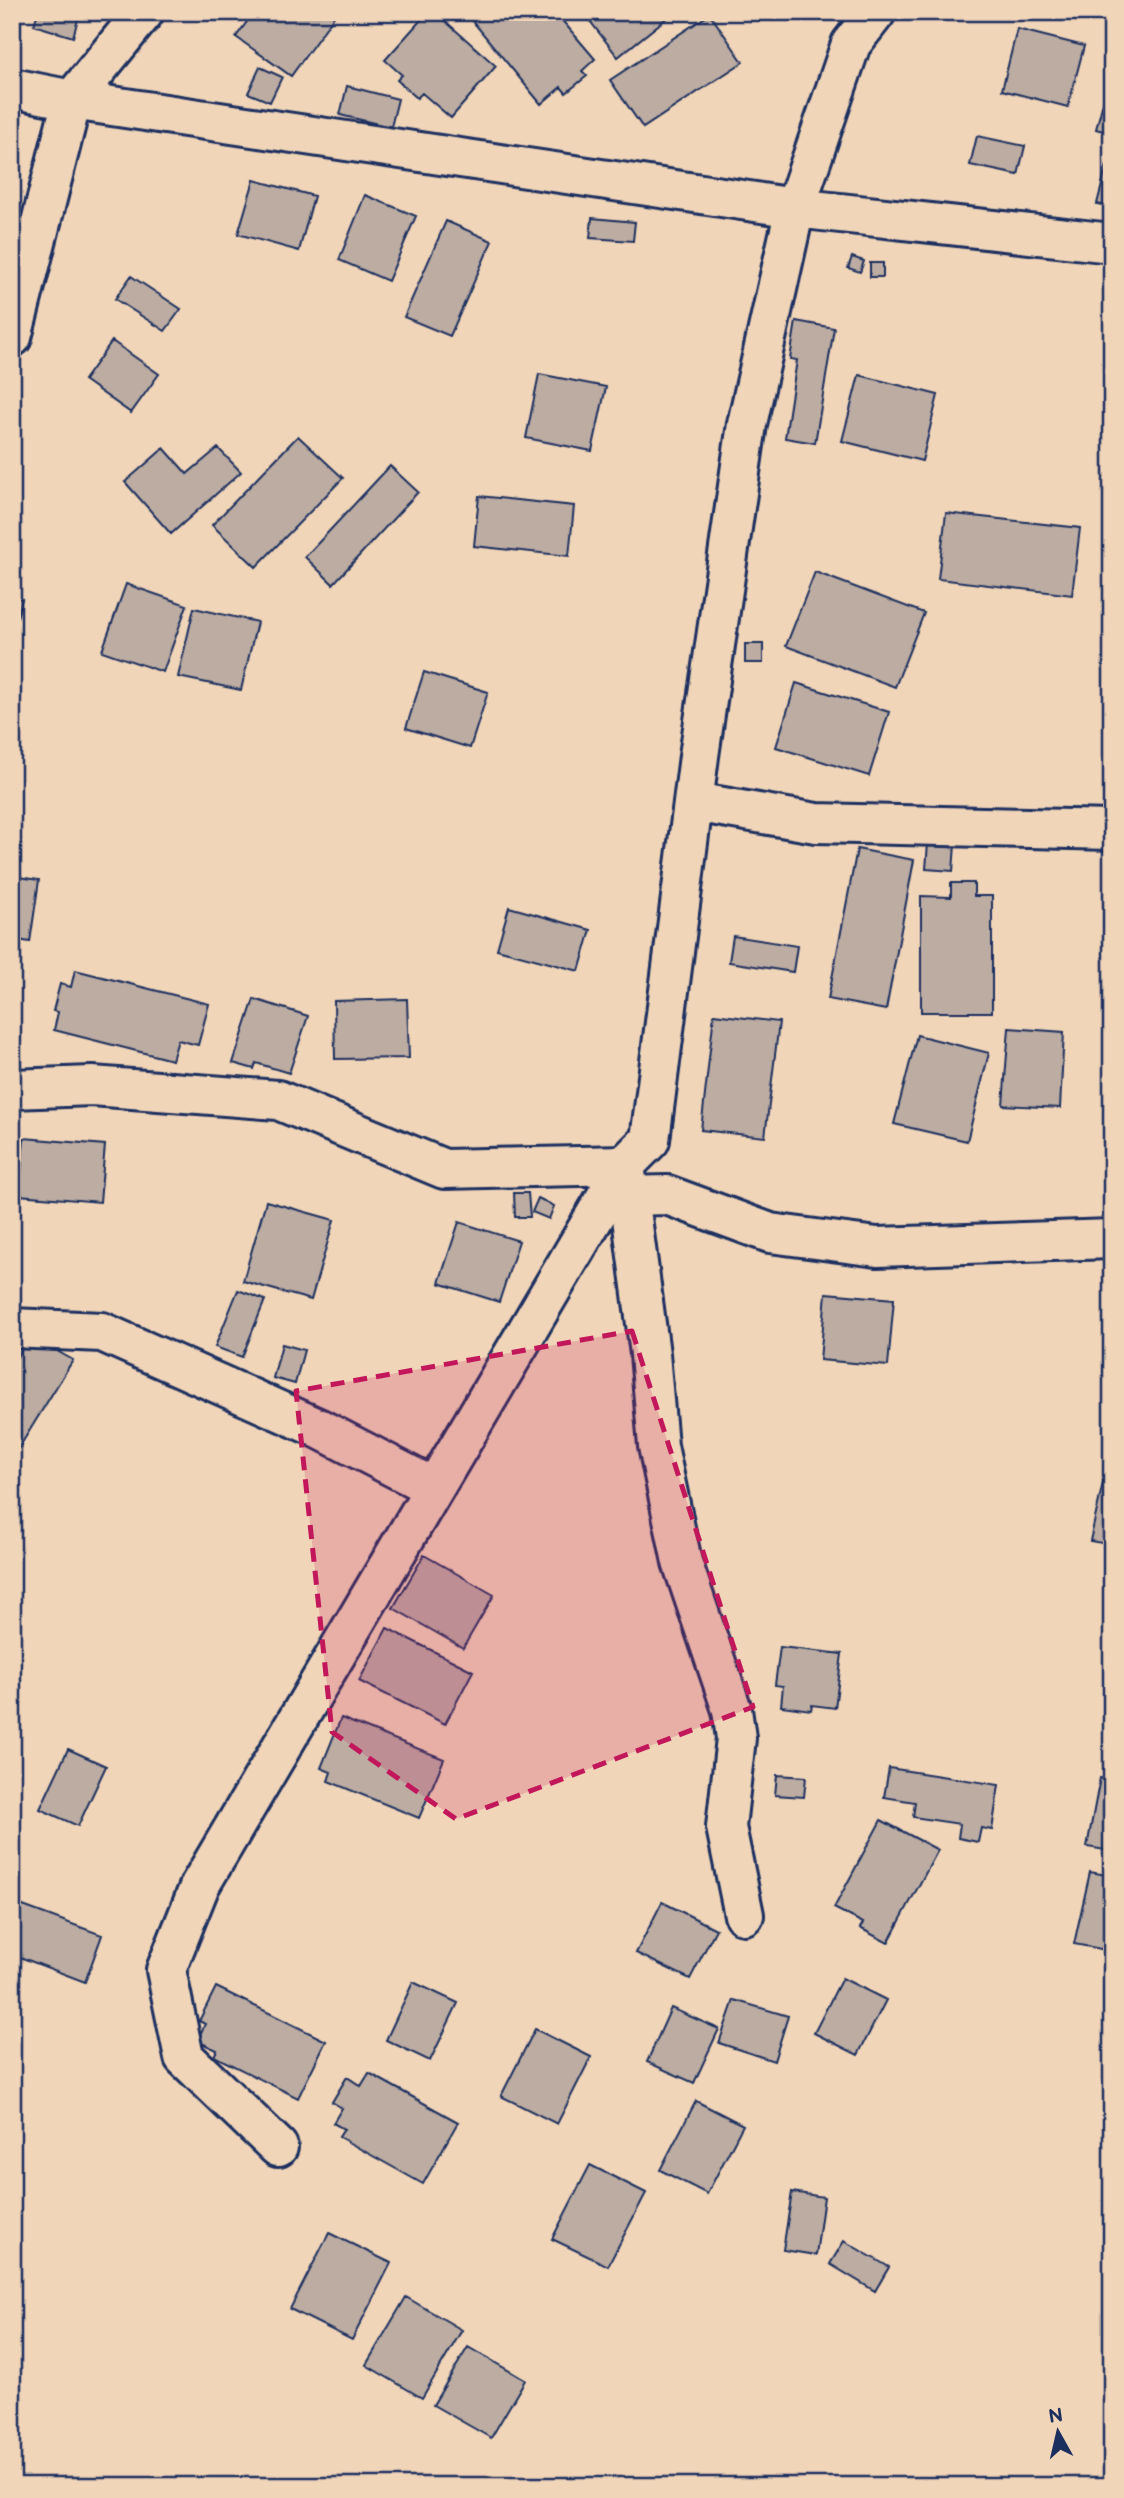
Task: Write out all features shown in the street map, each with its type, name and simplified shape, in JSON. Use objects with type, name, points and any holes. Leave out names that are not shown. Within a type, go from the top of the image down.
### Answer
[{"type":"street","points":[[12,337],[72,100],[144,12]]},
{"type":"street","points":[[278,2147],[184,2057],[166,1970],[201,1885],[434,1488],[650,1140],[740,460],[795,208],[851,44],[876,12]]},
{"type":"street","points":[[12,88],[72,100],[795,208],[1112,243]]},
{"type":"street","points":[[694,802],[816,823],[1112,830]]},
{"type":"street","points":[[12,1089],[92,1086],[278,1100],[444,1169],[626,1180],[770,1233],[877,1247],[1112,1239]]},
{"type":"street","points":[[626,1180],[650,1354],[659,1446],[676,1536],[682,1562],[732,1710],[736,1738],[726,1827],[744,1915]]},
{"type":"street","points":[[12,1328],[102,1332],[318,1427],[434,1488]]},
{"type":"highlighted area","points":[[632,1331],[753,1707],[456,1819],[332,1732],[296,1391]]},
{"type":"building","points":[[38,12],[80,12],[73,37],[34,25]]},
{"type":"building","points":[[254,12],[331,12],[335,15],[291,76],[236,37]]},
{"type":"building","points":[[428,12],[435,12],[496,66],[451,118],[422,93],[417,98],[397,80],[402,75],[385,60]]},
{"type":"building","points":[[465,12],[555,12],[595,59],[582,71],[587,76],[566,93],[561,87],[541,104]]},
{"type":"building","points":[[583,12],[664,12],[668,17],[618,57]]},
{"type":"building","points":[[710,14],[743,62],[643,128],[610,80]]},
{"type":"building","points":[[1017,29],[1084,46],[1068,107],[1002,90]]},
{"type":"building","points":[[260,67],[282,77],[270,102],[248,93]]},
{"type":"building","points":[[1112,68],[1112,143],[1108,142],[1110,133],[1096,129]]},
{"type":"building","points":[[347,86],[398,99],[391,127],[340,115]]},
{"type":"building","points":[[977,136],[1025,146],[1018,175],[970,165]]},
{"type":"building","points":[[1109,157],[1112,158],[1112,207],[1097,204]]},
{"type":"building","points":[[12,166],[20,168],[14,192],[12,191]]},
{"type":"building","points":[[254,180],[314,196],[299,251],[238,234]]},
{"type":"building","points":[[365,195],[416,216],[388,281],[339,260]]},
{"type":"building","points":[[592,218],[635,222],[633,241],[590,238]]},
{"type":"building","points":[[446,221],[492,241],[450,336],[404,317]]},
{"type":"building","points":[[852,257],[864,261],[860,272],[848,268]]},
{"type":"building","points":[[870,263],[883,263],[883,277],[870,277]]},
{"type":"building","points":[[131,276],[181,309],[165,331],[115,299]]},
{"type":"building","points":[[796,321],[834,328],[815,443],[785,438],[797,360],[790,359]]},
{"type":"building","points":[[112,341],[159,374],[131,413],[84,380]]},
{"type":"building","points":[[539,374],[606,387],[592,451],[526,438]]},
{"type":"building","points":[[859,375],[938,395],[922,461],[842,441]]},
{"type":"building","points":[[298,436],[343,478],[256,567],[212,525]]},
{"type":"building","points":[[164,448],[187,474],[218,448],[241,472],[171,534],[125,482]]},
{"type":"building","points":[[390,466],[418,492],[333,584],[305,557]]},
{"type":"building","points":[[479,496],[574,506],[569,556],[474,546]]},
{"type":"building","points":[[946,513],[1080,528],[1072,595],[938,579]]},
{"type":"building","points":[[815,572],[924,613],[895,687],[786,646]]},
{"type":"building","points":[[126,584],[187,605],[163,672],[102,651]]},
{"type":"building","points":[[12,597],[22,599],[14,630],[12,629]]},
{"type":"building","points":[[194,608],[257,622],[241,690],[178,677]]},
{"type":"building","points":[[745,644],[763,644],[763,663],[745,663]]},
{"type":"building","points":[[424,672],[488,692],[470,748],[406,728]]},
{"type":"building","points":[[796,683],[889,712],[869,776],[776,747]]},
{"type":"building","points":[[928,843],[955,845],[953,871],[926,869]]},
{"type":"building","points":[[857,849],[914,860],[886,1010],[828,999]]},
{"type":"building","points":[[12,876],[39,880],[30,942],[12,939]]},
{"type":"building","points":[[951,883],[974,883],[974,896],[992,896],[992,1012],[921,1012],[921,896],[951,897]]},
{"type":"building","points":[[509,907],[591,930],[579,971],[497,949]]},
{"type":"building","points":[[733,936],[797,946],[793,972],[729,962]]},
{"type":"building","points":[[75,970],[209,1004],[198,1045],[178,1040],[172,1060],[54,1030],[58,1012],[53,1011],[60,984],[71,987]]},
{"type":"building","points":[[254,999],[308,1016],[289,1073],[256,1063],[254,1069],[233,1063]]},
{"type":"building","points":[[407,999],[409,1058],[335,1059],[334,1001]]},
{"type":"building","points":[[714,1014],[779,1022],[765,1137],[701,1130]]},
{"type":"building","points":[[1009,1028],[1064,1032],[1060,1108],[1003,1105]]},
{"type":"building","points":[[917,1035],[989,1053],[967,1141],[894,1124]]},
{"type":"building","points":[[24,1138],[105,1145],[100,1202],[19,1195]]},
{"type":"building","points":[[514,1193],[528,1193],[530,1217],[515,1217]]},
{"type":"building","points":[[538,1198],[554,1206],[549,1219],[532,1212]]},
{"type":"building","points":[[266,1201],[334,1220],[311,1300],[243,1281]]},
{"type":"building","points":[[459,1222],[519,1241],[499,1302],[439,1283]]},
{"type":"building","points":[[238,1290],[265,1300],[242,1357],[215,1347]]},
{"type":"building","points":[[826,1293],[894,1299],[888,1366],[820,1360]]},
{"type":"building","points":[[30,1336],[73,1360],[12,1459],[12,1365]]},
{"type":"building","points":[[282,1344],[304,1350],[295,1384],[273,1378]]},
{"type":"building","points":[[1112,1442],[1112,1555],[1106,1553],[1108,1544],[1090,1541]]},
{"type":"building","points":[[424,1555],[494,1595],[463,1648],[393,1608]]},
{"type":"building","points":[[387,1628],[473,1671],[445,1724],[359,1681]]},
{"type":"building","points":[[780,1647],[842,1654],[835,1708],[812,1705],[811,1710],[781,1706],[783,1686],[775,1685]]},
{"type":"building","points":[[341,1718],[444,1759],[419,1818],[328,1781],[331,1772],[321,1768]]},
{"type":"building","points":[[68,1749],[106,1766],[78,1826],[40,1809]]},
{"type":"building","points":[[889,1768],[999,1785],[992,1830],[981,1828],[978,1842],[958,1838],[960,1824],[913,1817],[915,1802],[884,1797]]},
{"type":"building","points":[[777,1775],[806,1777],[804,1797],[775,1795]]},
{"type":"building","points":[[1100,1778],[1112,1780],[1112,1851],[1087,1847]]},
{"type":"building","points":[[881,1820],[938,1850],[888,1943],[860,1928],[863,1923],[834,1908]]},
{"type":"building","points":[[1090,1872],[1112,1876],[1112,1951],[1074,1944]]},
{"type":"building","points":[[12,1902],[102,1935],[85,1982],[12,1954]]},
{"type":"building","points":[[662,1902],[716,1929],[690,1979],[636,1953]]},
{"type":"building","points":[[842,1978],[886,2000],[858,2055],[814,2033]]},
{"type":"building","points":[[413,1982],[458,2003],[430,2061],[386,2040]]},
{"type":"building","points":[[216,1987],[326,2041],[298,2098],[214,2056],[217,2050],[197,2041],[205,2024],[199,2021]]},
{"type":"building","points":[[734,2000],[788,2016],[774,2061],[719,2043]]},
{"type":"building","points":[[671,2008],[719,2029],[694,2083],[647,2062]]},
{"type":"building","points":[[535,2029],[591,2057],[557,2124],[501,2096]]},
{"type":"building","points":[[369,2073],[458,2122],[423,2184],[339,2137],[344,2129],[333,2123],[342,2108],[332,2102],[347,2077],[361,2086]]},
{"type":"building","points":[[696,2101],[743,2125],[707,2194],[660,2170]]},
{"type":"building","points":[[590,2165],[646,2193],[608,2266],[552,2239]]},
{"type":"building","points":[[792,2192],[824,2197],[816,2255],[783,2250]]},
{"type":"building","points":[[329,2233],[391,2263],[352,2340],[290,2309]]},
{"type":"building","points":[[844,2241],[889,2267],[875,2291],[830,2264]]},
{"type":"building","points":[[406,2297],[462,2330],[422,2398],[366,2365]]},
{"type":"building","points":[[468,2347],[525,2380],[491,2438],[433,2405]]}]
